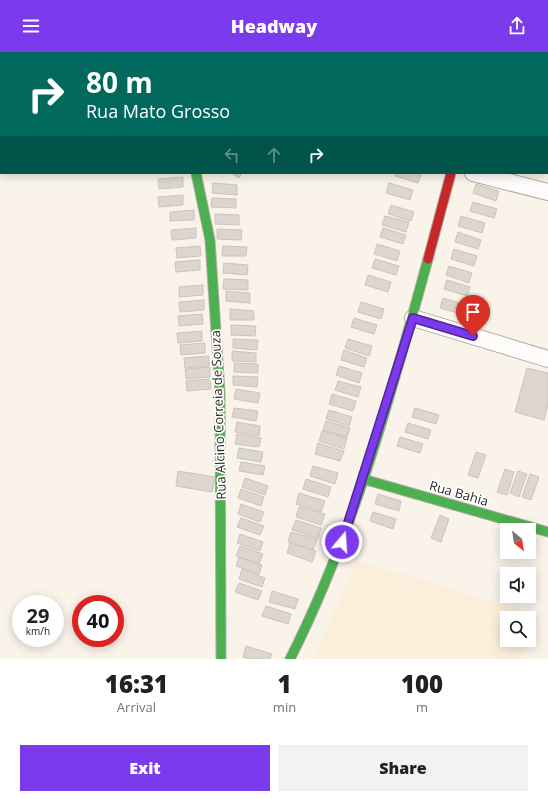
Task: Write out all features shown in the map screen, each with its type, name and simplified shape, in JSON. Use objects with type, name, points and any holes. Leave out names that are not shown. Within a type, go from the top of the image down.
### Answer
[{"type":"street","name":"Rua Alcino Correia de Souza","points":[[196,174],[210,240],[220,392],[222,569],[221,659]]},
{"type":"street","points":[[290,659],[318,602],[342,542],[363,479],[413,318],[451,174]]},
{"type":"street","points":[[477,174],[548,192]]},
{"type":"street","points":[[413,318],[548,359]]},
{"type":"street","name":"Rua Bahia","points":[[363,479],[548,532]]},
{"type":"shaded area","points":[[357,560],[525,611],[500,611],[500,647],[527,647],[523,659],[313,659]]},
{"type":"building","points":[[233,174],[241,174],[239,178]]},
{"type":"building","points":[[396,174],[421,174],[418,183],[395,176]]},
{"type":"building","points":[[183,177],[183,187],[159,189],[158,179]]},
{"type":"building","points":[[213,183],[237,185],[237,195],[212,193]]},
{"type":"building","points":[[389,183],[413,190],[410,200],[386,193]]},
{"type":"building","points":[[476,184],[499,191],[496,201],[473,193]]},
{"type":"building","points":[[183,195],[183,205],[159,207],[158,197]]},
{"type":"building","points":[[212,198],[236,199],[236,208],[211,207]]},
{"type":"building","points":[[473,202],[497,209],[494,218],[470,211]]},
{"type":"building","points":[[391,205],[414,212],[411,221],[388,214]]},
{"type":"building","points":[[194,210],[194,220],[170,221],[170,212]]},
{"type":"building","points":[[215,214],[239,215],[239,225],[215,224]]},
{"type":"building","points":[[385,216],[409,222],[406,232],[382,225]]},
{"type":"building","points":[[461,216],[485,223],[482,233],[458,226]]},
{"type":"building","points":[[196,228],[196,238],[172,240],[171,230]]},
{"type":"building","points":[[383,228],[406,235],[403,244],[380,237]]},
{"type":"building","points":[[217,229],[242,230],[241,240],[217,239]]},
{"type":"building","points":[[458,232],[481,240],[478,249],[455,242]]},
{"type":"building","points":[[377,244],[400,251],[397,261],[374,254]]},
{"type":"building","points":[[200,246],[201,256],[177,258],[176,248]]},
{"type":"building","points":[[223,246],[247,247],[246,256],[222,256]]},
{"type":"building","points":[[454,249],[477,256],[474,266],[451,259]]},
{"type":"building","points":[[375,259],[399,266],[396,275],[372,268]]},
{"type":"building","points":[[200,260],[200,270],[176,272],[175,262]]},
{"type":"building","points":[[224,263],[248,265],[247,275],[223,273]]},
{"type":"building","points":[[449,266],[472,273],[469,283],[446,275]]},
{"type":"building","points":[[368,275],[391,282],[388,292],[365,285]]},
{"type":"building","points":[[224,279],[248,280],[248,290],[223,289]]},
{"type":"building","points":[[447,280],[470,287],[467,296],[444,289]]},
{"type":"building","points":[[203,285],[203,295],[179,297],[179,287]]},
{"type":"building","points":[[226,291],[250,293],[250,303],[226,301]]},
{"type":"building","points":[[443,298],[467,305],[464,315],[440,308]]},
{"type":"building","points":[[204,300],[204,310],[180,312],[179,302]]},
{"type":"building","points":[[361,302],[384,309],[381,319],[358,312]]},
{"type":"building","points":[[230,309],[254,311],[254,320],[230,320]]},
{"type":"building","points":[[202,314],[203,324],[179,326],[178,316]]},
{"type":"building","points":[[354,318],[377,325],[374,334],[351,327]]},
{"type":"building","points":[[231,325],[256,326],[255,336],[231,335]]},
{"type":"building","points":[[202,331],[202,341],[178,343],[177,333]]},
{"type":"building","points":[[233,339],[258,340],[257,350],[233,348]]},
{"type":"building","points":[[348,339],[372,346],[369,356],[345,348]]},
{"type":"building","points":[[205,343],[205,353],[181,355],[180,345]]},
{"type":"building","points":[[344,350],[367,358],[364,367],[341,360]]},
{"type":"building","points":[[232,351],[256,353],[256,362],[232,361]]},
{"type":"building","points":[[209,356],[209,366],[185,368],[184,358]]},
{"type":"building","points":[[234,363],[258,364],[258,373],[234,372]]},
{"type":"building","points":[[339,366],[362,373],[359,383],[336,375]]},
{"type":"building","points":[[210,367],[210,377],[186,379],[185,369]]},
{"type":"building","points":[[527,368],[548,373],[548,405],[544,420],[515,412]]},
{"type":"building","points":[[233,376],[258,377],[257,387],[233,385]]},
{"type":"building","points":[[210,379],[211,389],[187,391],[186,381]]},
{"type":"building","points":[[338,381],[361,387],[358,397],[335,390]]},
{"type":"building","points":[[236,389],[260,393],[258,403],[234,399]]},
{"type":"building","points":[[332,394],[356,401],[353,411],[329,404]]},
{"type":"building","points":[[234,408],[258,411],[256,421],[232,417]]},
{"type":"building","points":[[415,408],[439,415],[436,424],[412,417]]},
{"type":"building","points":[[329,410],[352,417],[349,426],[326,419]]},
{"type":"building","points":[[326,421],[350,428],[347,437],[323,430]]},
{"type":"building","points":[[237,422],[260,426],[259,436],[235,432]]},
{"type":"building","points":[[408,423],[431,430],[428,439],[405,432]]},
{"type":"building","points":[[322,431],[347,438],[344,449],[319,441]]},
{"type":"building","points":[[237,434],[261,438],[259,447],[235,444]]},
{"type":"building","points":[[400,437],[423,444],[420,453],[397,446]]},
{"type":"building","points":[[318,443],[344,451],[340,461],[315,454]]},
{"type":"building","points":[[239,448],[263,452],[261,462],[237,458]]},
{"type":"building","points":[[476,452],[486,455],[478,478],[468,475]]},
{"type":"building","points":[[241,462],[265,466],[263,475],[239,471]]},
{"type":"building","points":[[313,466],[338,473],[335,484],[310,476]]},
{"type":"building","points":[[505,469],[514,472],[507,495],[497,492]]},
{"type":"building","points":[[178,471],[215,477],[212,492],[176,486]]},
{"type":"building","points":[[518,471],[527,474],[519,497],[510,493]]},
{"type":"building","points":[[530,474],[539,477],[531,500],[522,497]]},
{"type":"building","points":[[245,478],[268,486],[265,495],[242,487]]},
{"type":"building","points":[[306,479],[331,487],[328,497],[303,489]]},
{"type":"building","points":[[241,489],[264,497],[261,506],[238,498]]},
{"type":"building","points":[[299,493],[325,501],[321,512],[296,504]]},
{"type":"building","points":[[378,494],[401,501],[399,511],[375,504]]},
{"type":"building","points":[[241,504],[264,512],[260,522],[238,514]]},
{"type":"building","points":[[299,507],[325,514],[321,525],[296,517]]},
{"type":"building","points":[[373,512],[396,519],[393,529],[370,521]]},
{"type":"building","points":[[440,515],[449,519],[441,542],[431,538]]},
{"type":"building","points":[[241,518],[264,526],[260,535],[237,527]]},
{"type":"building","points":[[296,520],[321,528],[318,538],[292,530]]},
{"type":"building","points":[[291,532],[317,539],[313,550],[288,542]]},
{"type":"building","points":[[240,534],[263,542],[260,551],[237,543]]},
{"type":"building","points":[[290,543],[316,551],[312,562],[287,553]]},
{"type":"building","points":[[240,546],[263,554],[259,564],[236,556]]},
{"type":"building","points":[[239,557],[262,565],[259,574],[236,566]]},
{"type":"building","points":[[242,569],[265,578],[262,587],[239,579]]},
{"type":"building","points":[[239,583],[262,591],[258,600],[235,592]]},
{"type":"building","points":[[272,591],[298,599],[295,609],[269,602]]},
{"type":"building","points":[[266,606],[291,614],[288,624],[262,616]]},
{"type":"building","points":[[246,646],[272,654],[270,659],[251,659],[243,657]]},
{"type":"traffic: fast","points":[[196,174],[210,240],[220,392],[221,659]]},
{"type":"traffic: fast","points":[[290,659],[313,611],[352,513],[385,412],[428,259]]},
{"type":"traffic: fast","points":[[363,479],[548,532]]},
{"type":"traffic: jam","points":[[428,259],[451,174]]},
{"type":"route","points":[[342,542],[413,318],[473,336]]}]
